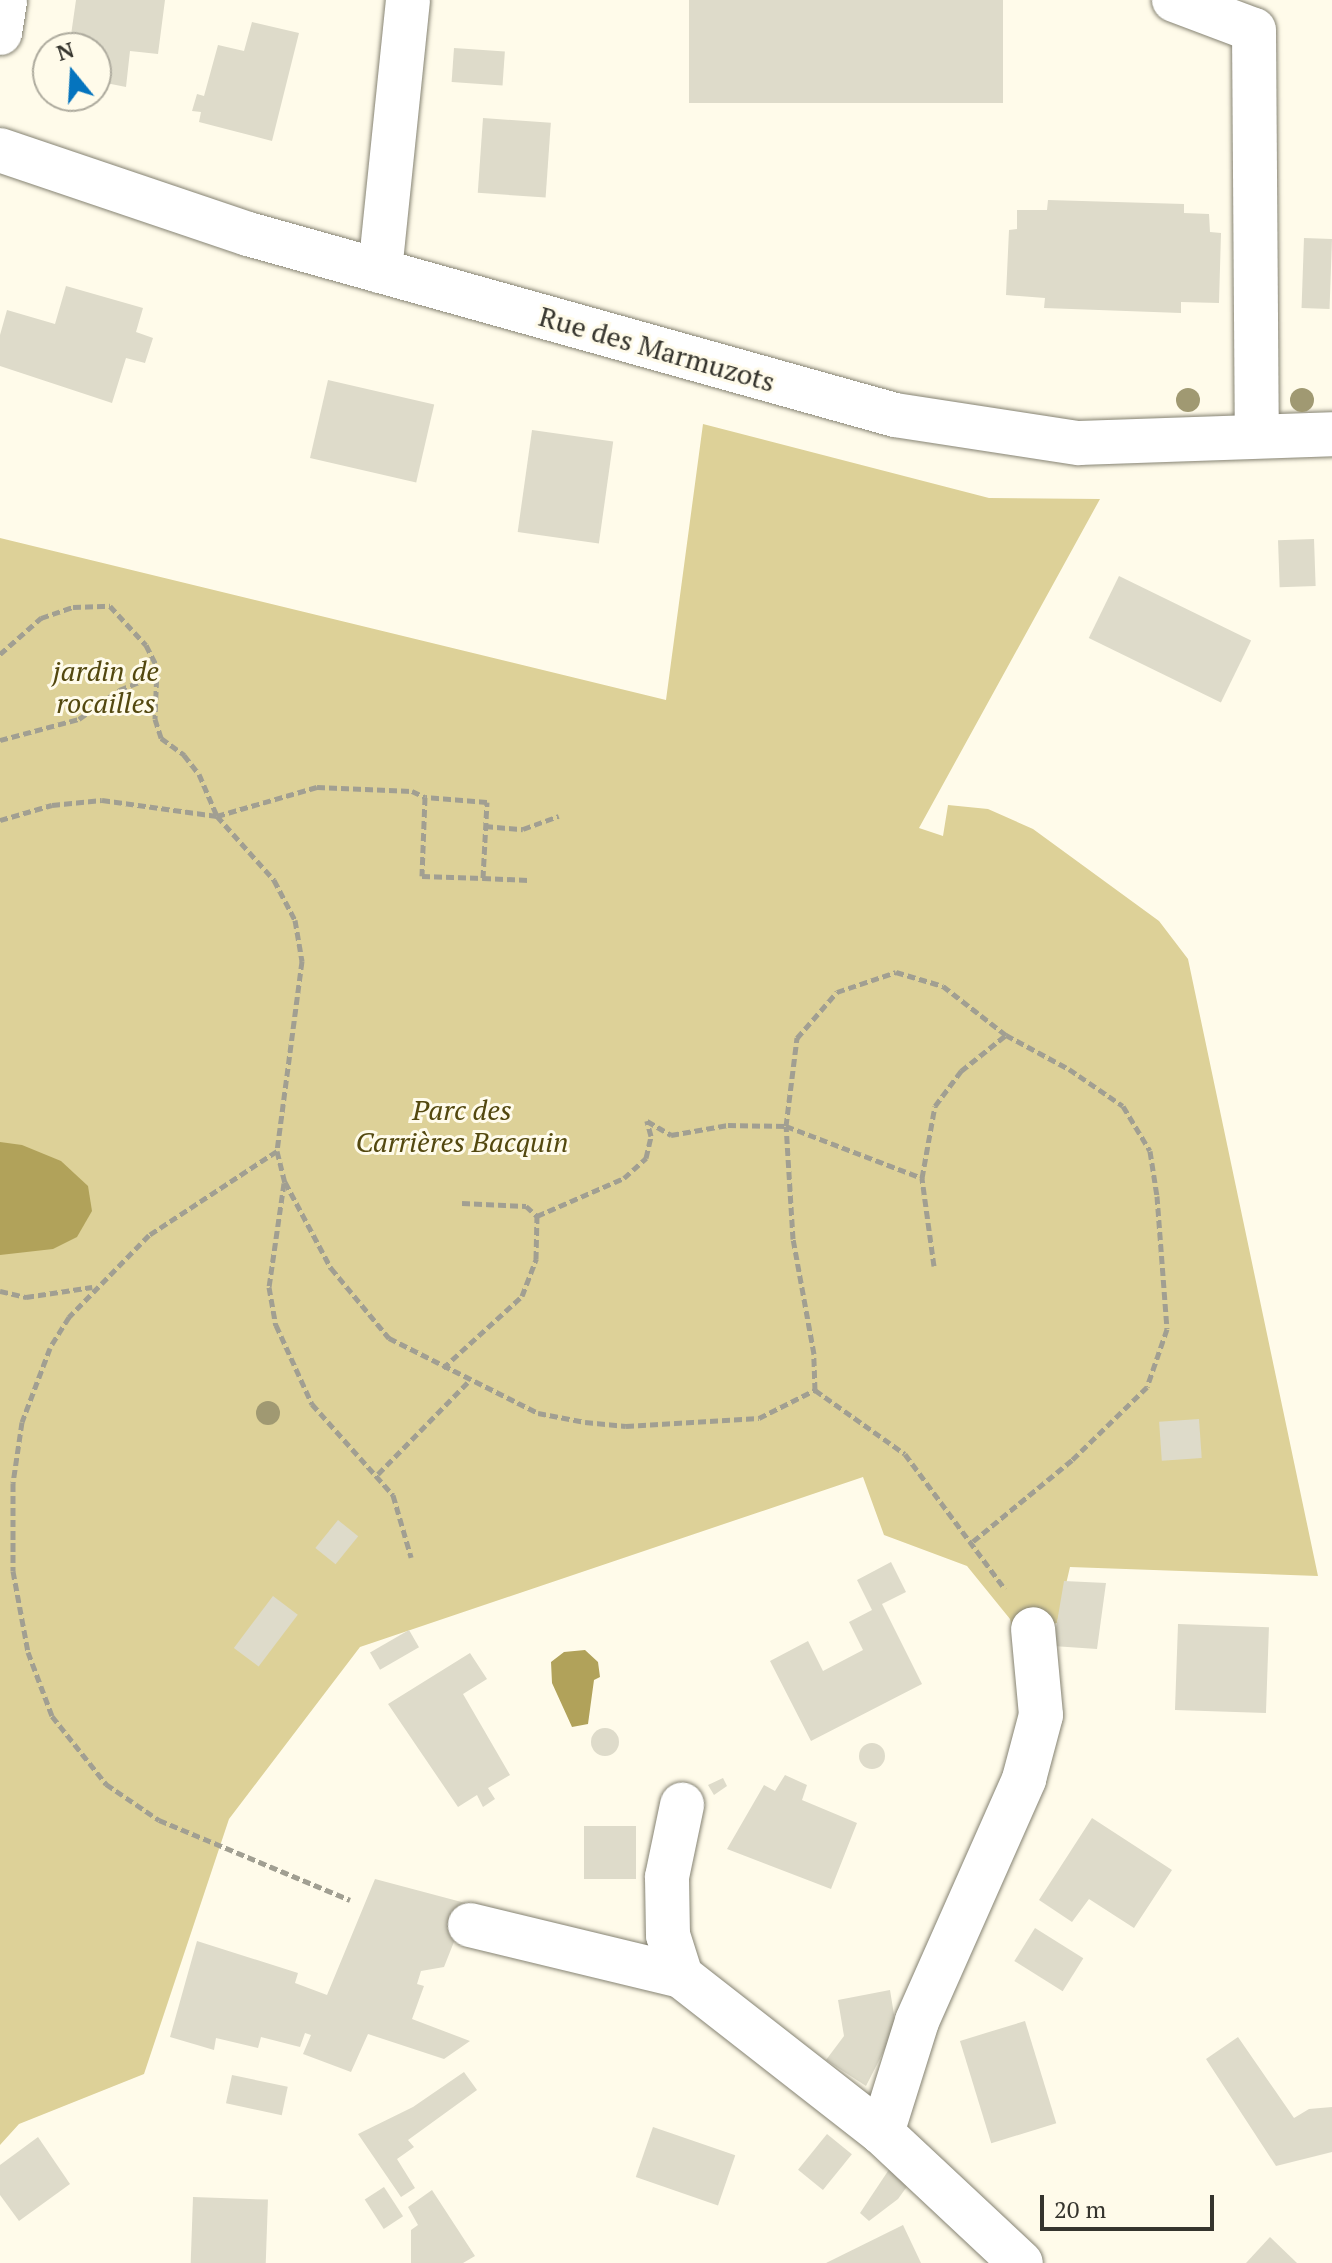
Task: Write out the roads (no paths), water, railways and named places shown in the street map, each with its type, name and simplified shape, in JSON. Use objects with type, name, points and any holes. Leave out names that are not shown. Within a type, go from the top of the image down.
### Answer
[{"type":"street","points":[[0,33],[5,0]]},
{"type":"street","points":[[380,271],[408,0]]},
{"type":"street","points":[[1174,0],[1254,30],[1257,436]]},
{"type":"street","name":"Rue des Marmuzots","points":[[0,150],[248,234],[895,415],[1079,443],[1332,434]]},
{"type":"street","points":[[882,2133],[917,2021],[1024,1779],[1041,1715],[1033,1629]]},
{"type":"street","points":[[681,1976],[668,1935],[667,1877],[682,1805]]},
{"type":"street","points":[[470,1925],[681,1976],[882,2133],[1021,2263]]},
{"type":"park label","name":"jardin de rocailles","points":[[106,687]]},
{"type":"park label","name":"Parc des Carrières Bacquin","points":[[462,1126]]}]
